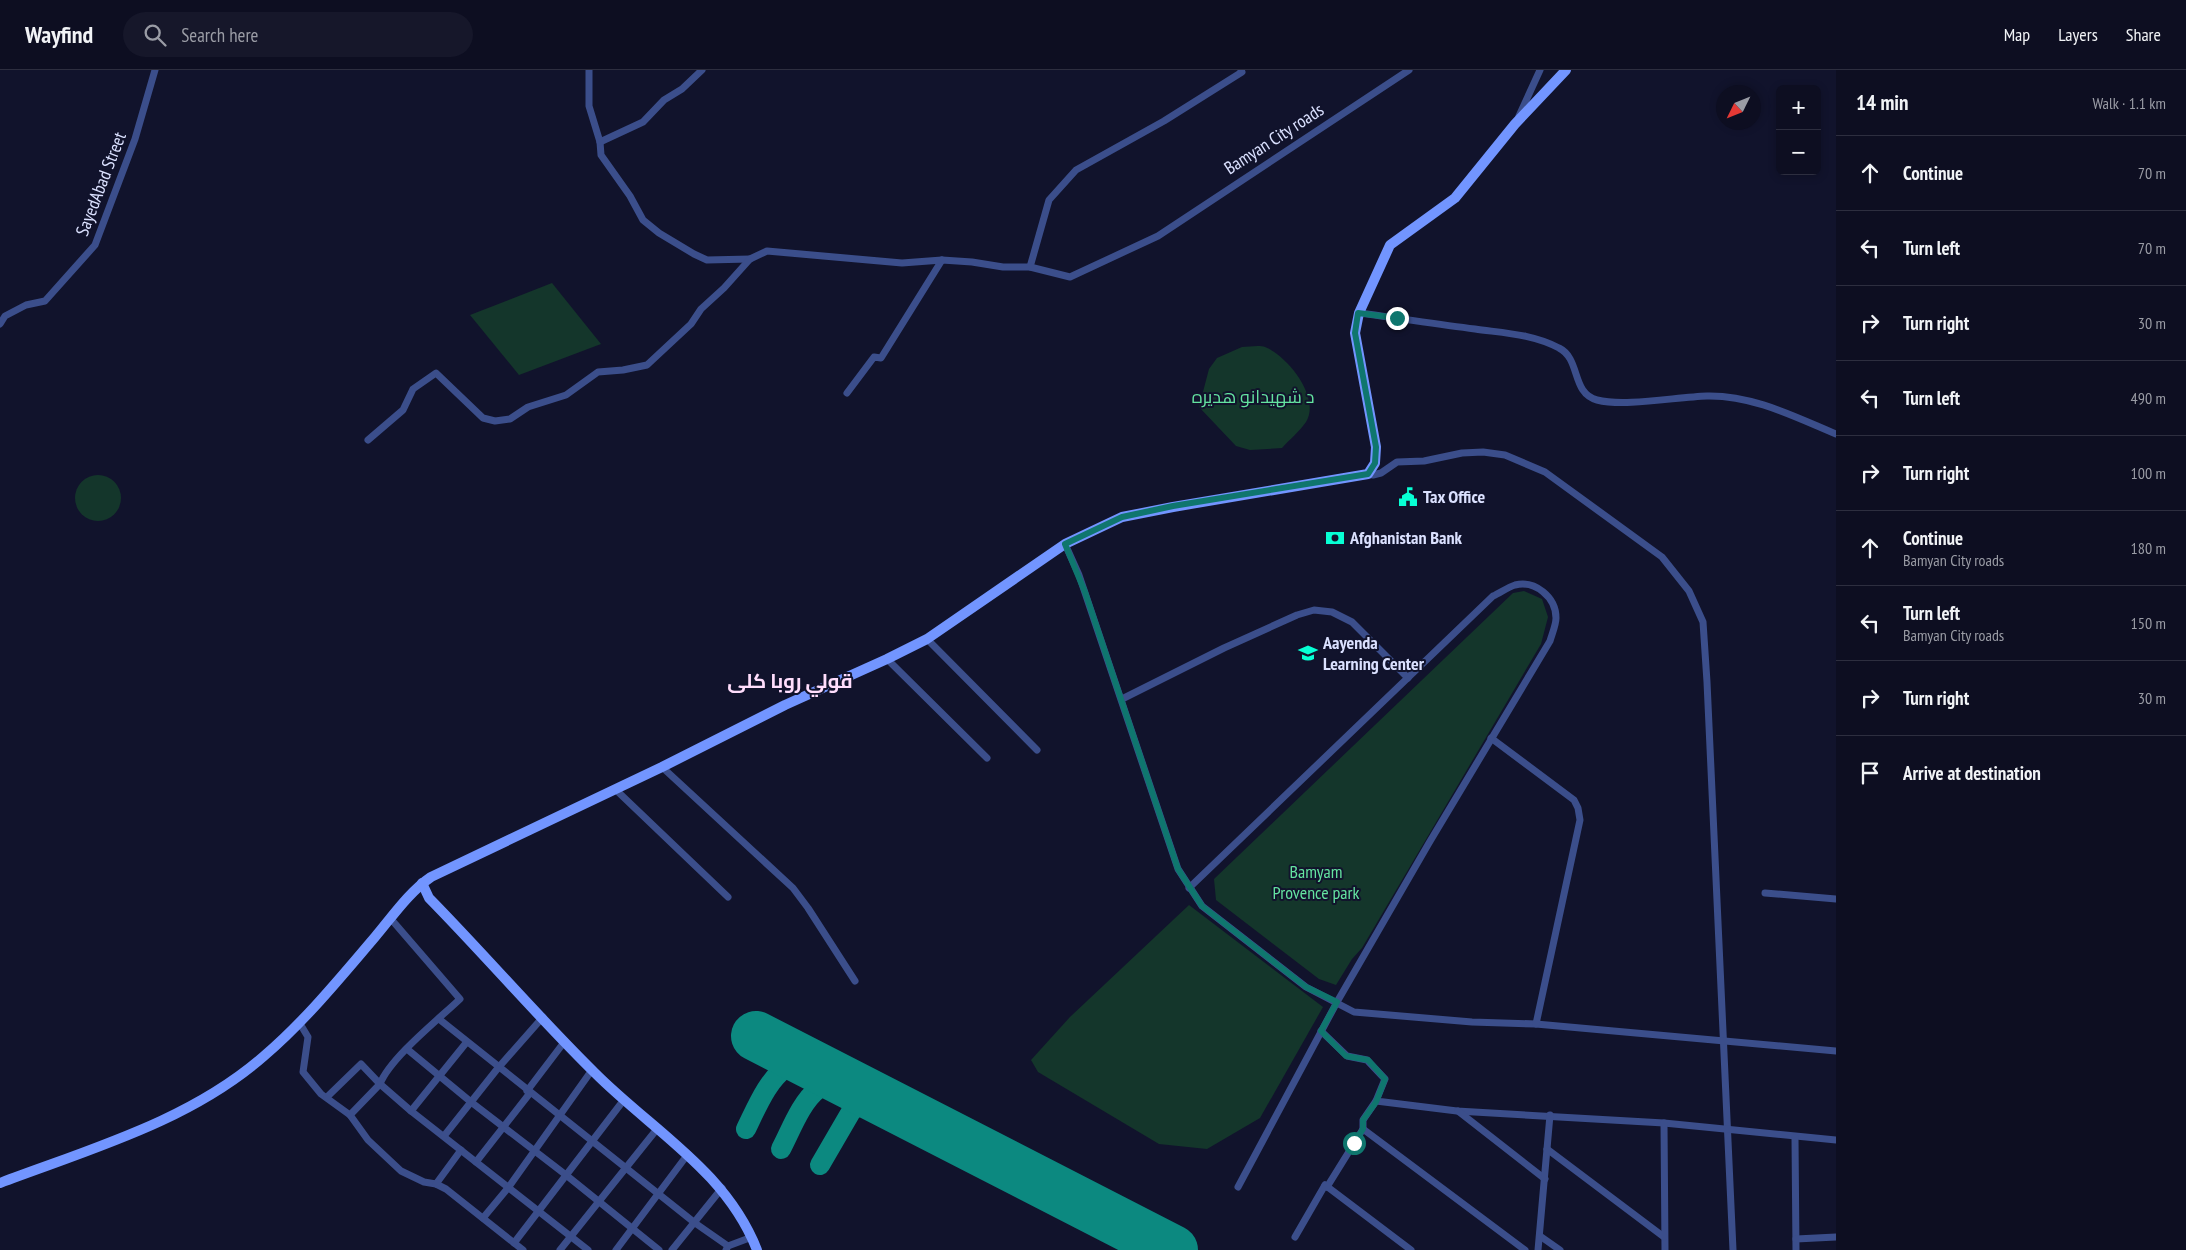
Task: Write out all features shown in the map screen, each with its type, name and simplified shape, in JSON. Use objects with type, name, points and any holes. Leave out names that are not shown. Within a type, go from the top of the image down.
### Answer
[{"type":"street","name":"SayedAbad Street","points":[[0,324],[4,316],[26,305],[45,301],[95,245],[134,139],[155,70]]},
{"type":"street","points":[[589,70],[589,106],[600,142],[601,154],[630,196],[643,220],[658,233],[707,260],[750,259]]},
{"type":"street","points":[[600,142],[643,122],[664,100],[682,89],[702,70]]},
{"type":"street","points":[[1030,266],[1049,200],[1076,170],[1164,121],[1242,72],[1241,70]]},
{"type":"street","name":"Bamyan City roads","points":[[750,259],[767,251],[902,263],[942,260],[1003,267],[1030,266],[1070,277],[1158,236],[1409,70]]},
{"type":"street","points":[[1515,124],[1540,70]]},
{"type":"street","points":[[1368,474],[1375,463],[1376,447],[1355,333],[1358,313],[1390,245],[1455,198],[1515,124],[1566,70]]},
{"type":"street","points":[[368,440],[403,410],[413,389],[436,373],[483,418],[495,421],[510,419],[528,407],[566,395],[598,372],[623,370],[647,365],[691,324],[701,309],[724,288],[750,259]]},
{"type":"street","points":[[847,393],[874,357],[881,358],[942,260]]},
{"type":"street","points":[[1358,313],[1532,337],[1561,348],[1573,362],[1577,380],[1584,393],[1596,400],[1619,402],[1708,396],[1733,397],[1773,408],[1836,434]]},
{"type":"street","points":[[0,1183],[109,1141],[192,1106],[232,1082],[265,1056],[299,1022],[422,883],[476,854],[662,767],[784,705],[887,660],[927,639],[1065,544],[1122,517],[1173,506],[1368,474],[1373,476],[1398,462],[1424,462],[1462,453],[1483,452],[1505,455],[1545,472],[1662,556],[1689,591],[1702,622],[1733,1250]]},
{"type":"street","points":[[1065,544],[1079,575],[1178,869],[1188,888],[1202,906],[1306,987],[1354,1012],[1390,1016],[1536,1024],[1836,1051]]},
{"type":"street","points":[[1188,888],[1494,596],[1514,585],[1538,588],[1547,595],[1553,605],[1556,618],[1550,641],[1491,738],[1337,1002],[1238,1187]]},
{"type":"street","points":[[1122,699],[1224,648],[1297,615],[1314,610],[1332,612],[1352,622],[1408,678]]},
{"type":"street","points":[[927,639],[1037,750]]},
{"type":"street","points":[[887,660],[987,758]]},
{"type":"street","points":[[1491,738],[1574,800],[1578,808],[1580,820],[1536,1024]]},
{"type":"street","points":[[662,767],[793,888],[856,981]]},
{"type":"street","points":[[615,789],[728,897]]},
{"type":"street","points":[[422,883],[429,898],[592,1070],[623,1101],[688,1154],[722,1188],[752,1237],[757,1250]]},
{"type":"street","points":[[1764,893],[1836,899]]},
{"type":"street","points":[[350,1114],[380,1084],[382,1077],[407,1049],[460,998],[391,918]]},
{"type":"street","points":[[444,1136],[498,1068],[543,1017]]},
{"type":"street","points":[[439,1019],[466,1043],[627,1167],[727,1248],[752,1237]]},
{"type":"street","points":[[299,1022],[308,1037],[303,1072],[321,1094],[350,1114],[368,1140],[401,1171],[424,1182],[436,1184],[523,1250]]},
{"type":"street","points":[[1294,1237],[1363,1129],[1363,1120],[1376,1102],[1385,1079],[1368,1060],[1346,1056],[1321,1031]]},
{"type":"street","points":[[476,1162],[504,1127],[565,1041]]},
{"type":"street","points":[[412,1111],[466,1043]]},
{"type":"street","points":[[407,1049],[471,1102],[659,1250]]},
{"type":"street","points":[[327,1097],[361,1064],[380,1084],[412,1111],[588,1250]]},
{"type":"street","points":[[483,1218],[508,1188],[533,1150],[560,1116],[592,1070]]},
{"type":"street","points":[[514,1243],[594,1142],[623,1101]]},
{"type":"street","points":[[1376,1102],[1457,1111],[1664,1123],[1795,1138],[1836,1140]]},
{"type":"street","points":[[1457,1111],[1545,1178]]},
{"type":"street","points":[[1538,1250],[1550,1116]]},
{"type":"street","points":[[1664,1123],[1665,1250]]},
{"type":"street","points":[[560,1250],[657,1129]]},
{"type":"street","points":[[1363,1129],[1525,1250]]},
{"type":"street","points":[[1795,1138],[1796,1250]]},
{"type":"street","points":[[1547,1149],[1664,1237]]},
{"type":"street","points":[[436,1184],[461,1150]]},
{"type":"street","points":[[616,1250],[688,1154]]},
{"type":"street","points":[[1325,1186],[1411,1250]]},
{"type":"street","points":[[672,1250],[722,1188]]},
{"type":"street","points":[[1540,1236],[1560,1250]]},
{"type":"street","points":[[1796,1239],[1836,1237]]},
{"type":"green space","points":[[552,283],[601,344],[519,375],[470,315]]},
{"type":"green space","name":"د شهیدانو هدیره","points":[[1263,346],[1274,352],[1292,368],[1306,390],[1309,412],[1306,422],[1282,448],[1250,450],[1236,446],[1199,407],[1209,369],[1217,358],[1242,347]]},
{"type":"green space","points":[[98,475],[111,479],[117,485],[121,498],[117,511],[111,517],[98,521],[85,517],[79,511],[75,498],[79,485],[85,479]]},
{"type":"green space","name":"Bamyam Provence park","points":[[1524,591],[1542,599],[1548,617],[1541,644],[1362,948],[1352,959],[1336,985],[1319,979],[1216,900],[1214,879],[1513,593]]},
{"type":"green space","points":[[1189,905],[1323,1007],[1260,1118],[1207,1149],[1159,1144],[1038,1072],[1031,1060],[1070,1017]]},
{"type":"taxiway","points":[[746,1129],[768,1086],[780,1072],[793,1066],[814,1066]]},
{"type":"taxiway","points":[[781,1149],[806,1101],[818,1089],[833,1084],[849,1084]]},
{"type":"taxiway","points":[[820,1165],[852,1110],[868,1102],[885,1103]]},
{"type":"runway","points":[[756,1036],[1173,1250]]},
{"type":"place","name":"Tax Office","points":[[1408,497]]},
{"type":"place","name":"Afghanistan Bank","points":[[1335,538]]},
{"type":"place","name":"Aayenda Learning Center","points":[[1308,653]]},
{"type":"district","name":"قولي روبا کلی","points":[[790,681]]},
{"type":"route","points":[[1354,1143],[1363,1129],[1363,1120],[1376,1102],[1385,1079],[1368,1060],[1346,1056],[1321,1031],[1337,1002],[1306,987],[1202,906],[1188,888],[1178,869],[1085,592],[1065,544],[1122,517],[1173,506],[1368,474],[1375,463],[1376,447],[1355,333],[1358,313],[1397,318]]}]
